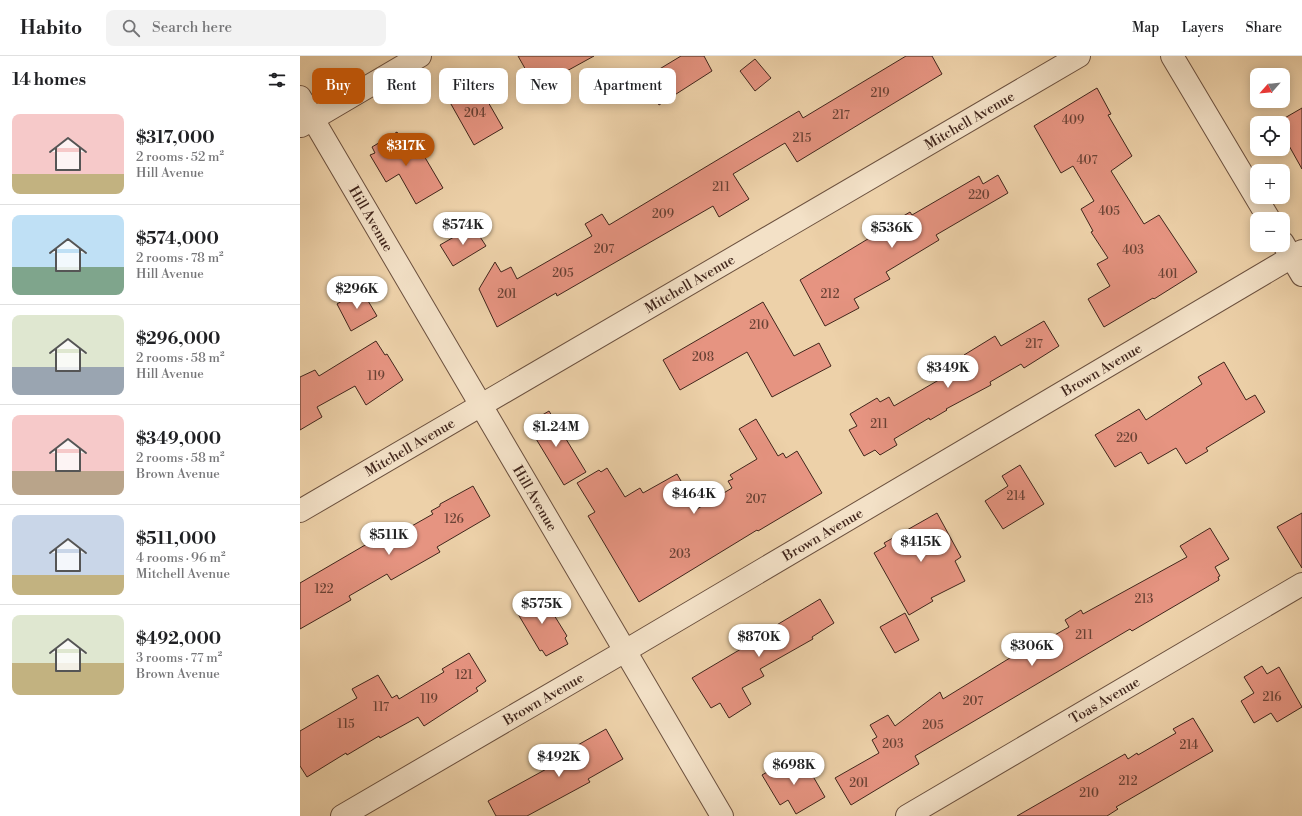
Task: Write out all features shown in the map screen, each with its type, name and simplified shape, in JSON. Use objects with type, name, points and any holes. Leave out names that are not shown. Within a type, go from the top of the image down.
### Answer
[{"type":"street","points":[[306,123],[420,56]]},
{"type":"street","name":"Mitchell Avenue","points":[[300,511],[1079,56]]},
{"type":"street","points":[[1172,56],[1265,212]]},
{"type":"street","name":"Hill Avenue","points":[[300,97],[306,123],[481,406],[722,816]]},
{"type":"street","name":"Brown Avenue","points":[[342,816],[1295,257]]},
{"type":"street","name":"Toas Avenue","points":[[907,816],[1302,584]]},
{"type":"building","points":[[518,56],[594,56],[571,69],[525,68]]},
{"type":"building","points":[[681,56],[704,56],[712,71],[676,94],[676,68],[661,68]]},
{"type":"building","points":[[906,56],[932,56],[942,74],[797,162],[785,143],[733,174],[749,199],[719,217],[713,206],[557,296],[556,293],[497,327],[479,289],[495,262],[501,272],[511,267],[517,279],[592,236],[585,224],[602,214],[609,225],[799,111],[803,118]]},
{"type":"building","points":[[755,59],[771,78],[755,91],[740,71]]},
{"type":"building","points":[[1097,88],[1111,114],[1108,115],[1132,156],[1111,171],[1144,224],[1159,215],[1197,272],[1154,299],[1153,298],[1104,327],[1088,299],[1110,286],[1097,264],[1108,258],[1091,232],[1093,231],[1081,209],[1094,201],[1073,166],[1061,173],[1034,126]]},
{"type":"building","points":[[451,104],[489,104],[503,128],[474,145]]},
{"type":"building","points":[[1302,108],[1302,169],[1290,148],[1290,116],[1288,116]]},
{"type":"building","points":[[397,132],[407,150],[417,144],[443,188],[416,204],[399,174],[386,182],[370,155],[375,153],[372,147]]},
{"type":"building","points":[[998,175],[1008,193],[936,235],[939,240],[886,272],[890,279],[854,299],[859,308],[825,326],[800,280],[910,212],[912,215],[979,176],[983,184]]},
{"type":"building","points":[[473,226],[486,246],[453,266],[440,245]]},
{"type":"building","points":[[361,289],[377,316],[351,331],[337,304]]},
{"type":"building","points":[[763,302],[794,356],[819,343],[831,366],[772,397],[747,352],[680,390],[663,360]]},
{"type":"building","points":[[1044,321],[1059,346],[1024,368],[1021,364],[990,382],[991,385],[946,409],[947,410],[930,420],[929,418],[894,439],[897,445],[880,455],[875,450],[864,456],[849,430],[857,426],[850,414],[877,398],[880,402],[889,397],[894,406],[956,370],[955,368],[967,361],[964,355],[995,336],[1001,346]]},
{"type":"building","points":[[376,341],[385,355],[387,354],[403,380],[366,405],[355,386],[317,407],[322,417],[300,430],[300,377],[315,370],[319,376]]},
{"type":"building","points":[[1224,362],[1246,400],[1255,395],[1265,412],[1206,448],[1208,451],[1186,464],[1176,448],[1148,464],[1141,452],[1115,467],[1095,435],[1139,409],[1146,420],[1202,384],[1198,377]]},
{"type":"building","points":[[549,411],[586,472],[564,485],[527,424]]},
{"type":"building","points":[[756,419],[778,456],[783,453],[786,458],[797,451],[822,493],[758,531],[757,530],[639,602],[588,516],[595,512],[577,483],[599,470],[601,472],[607,468],[625,497],[640,488],[643,493],[677,474],[697,509],[732,488],[728,481],[733,479],[730,475],[757,459],[739,429]]},
{"type":"building","points":[[1020,465],[1044,504],[1003,529],[985,501],[1008,486],[1002,476]]},
{"type":"building","points":[[473,486],[490,516],[437,547],[440,552],[391,580],[387,574],[349,596],[351,600],[300,629],[300,583],[384,534],[387,540],[433,514],[431,511],[440,506],[440,504]]},
{"type":"building","points":[[937,513],[961,557],[955,561],[965,581],[931,598],[933,601],[909,615],[874,553],[886,546],[884,543]]},
{"type":"building","points":[[1302,513],[1302,568],[1277,527]]},
{"type":"building","points":[[1210,528],[1229,559],[1215,567],[1220,576],[1218,577],[1219,580],[1132,631],[1130,629],[915,756],[919,764],[851,805],[835,778],[879,753],[872,740],[877,737],[870,725],[888,715],[895,726],[940,692],[943,699],[1018,653],[1019,655],[1069,627],[1065,620],[1081,610],[1083,614],[1187,557],[1180,546]]},
{"type":"building","points":[[541,594],[567,636],[565,638],[568,644],[546,656],[542,650],[540,651],[515,609]]},
{"type":"building","points":[[820,599],[834,623],[812,637],[813,639],[760,669],[764,676],[742,688],[751,704],[729,718],[720,703],[711,708],[692,678]]},
{"type":"building","points":[[905,613],[919,640],[895,653],[880,627]]},
{"type":"building","points":[[469,653],[486,681],[476,688],[478,691],[424,726],[418,717],[380,738],[379,736],[347,755],[346,753],[307,777],[300,766],[300,731],[357,698],[352,689],[378,675],[392,698],[397,695],[399,699],[444,672],[442,669]]},
{"type":"building","points":[[1262,666],[1267,674],[1279,667],[1302,707],[1277,722],[1271,713],[1254,723],[1241,701],[1254,693],[1244,677]]},
{"type":"building","points":[[1193,718],[1213,751],[1116,807],[1118,809],[1107,816],[1017,816],[1125,754],[1128,759],[1137,753],[1138,755],[1176,733],[1173,729]]},
{"type":"building","points":[[606,729],[623,759],[588,779],[590,782],[527,816],[496,816],[488,801],[572,755],[569,750]]},
{"type":"building","points":[[788,760],[796,773],[807,766],[825,797],[796,814],[788,800],[780,805],[762,775]]}]
